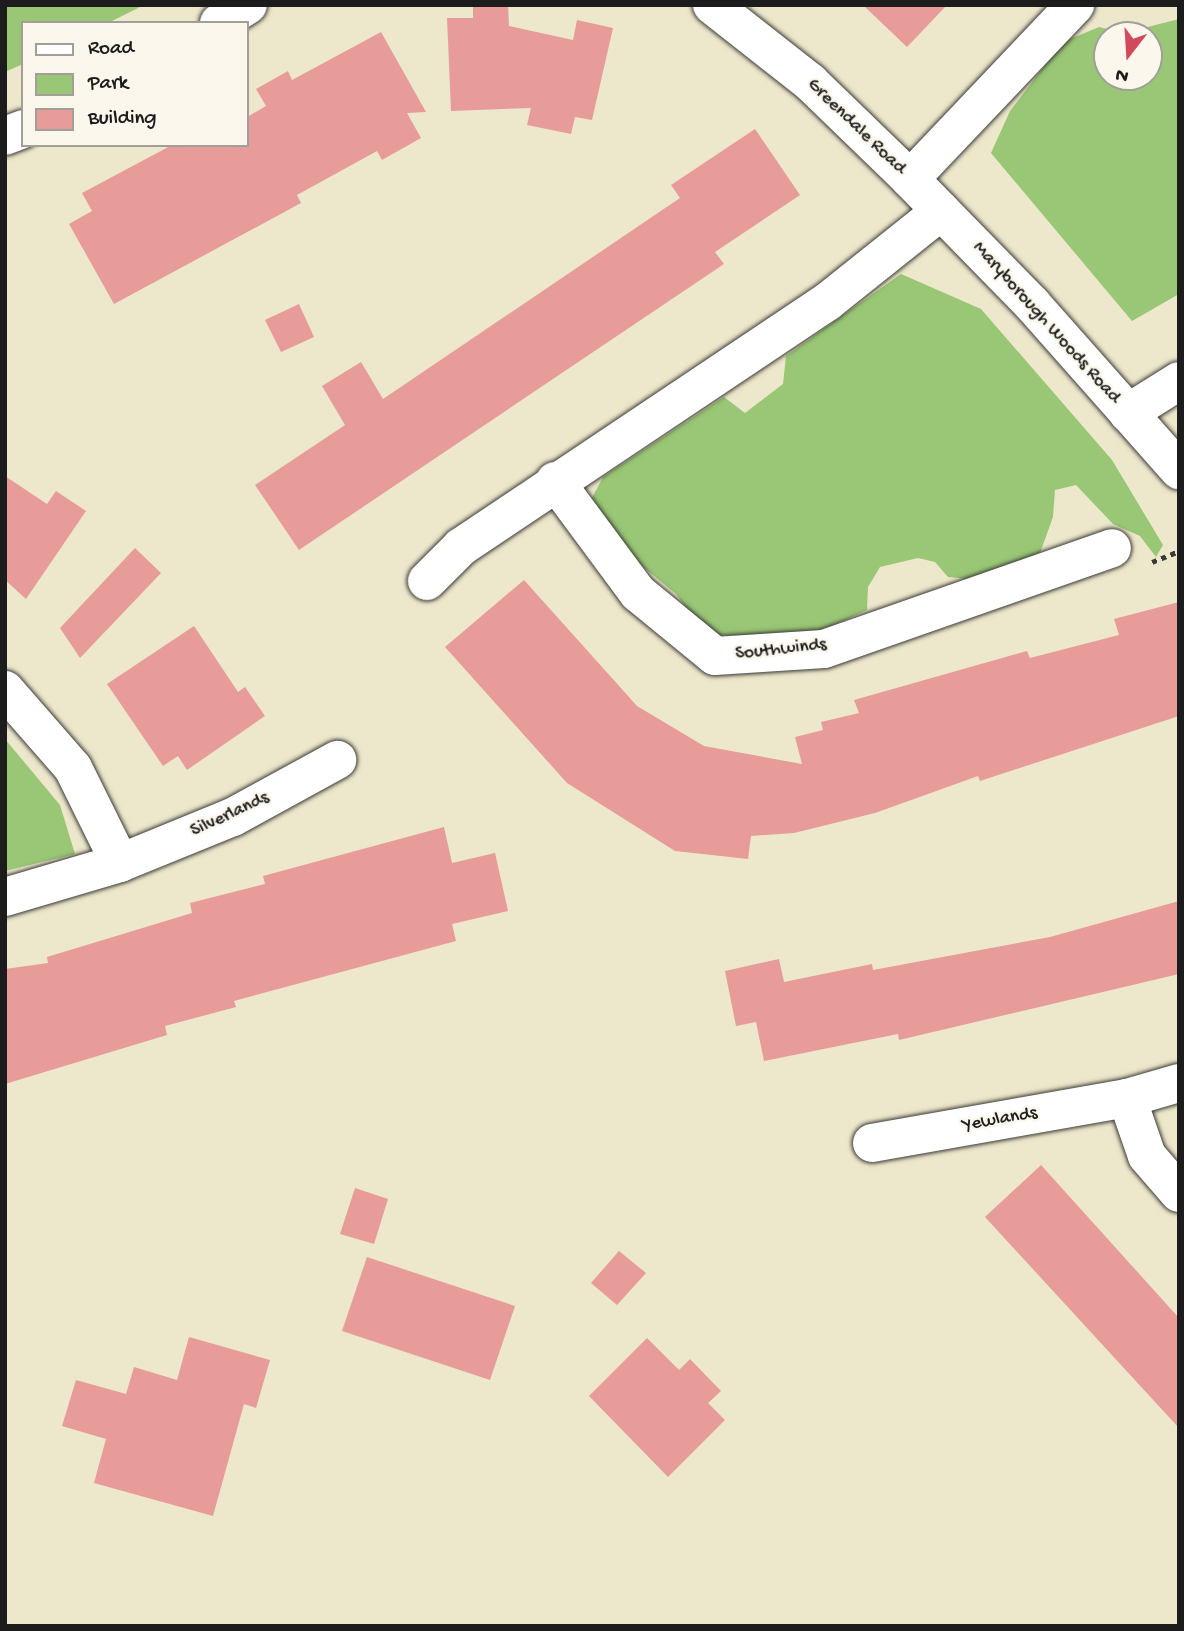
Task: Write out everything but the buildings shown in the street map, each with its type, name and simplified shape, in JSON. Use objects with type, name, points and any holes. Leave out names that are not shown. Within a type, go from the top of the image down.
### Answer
[{"type":"street","points":[[222,21],[248,5]]},
{"type":"street","name":"Greendale Road","points":[[712,5],[810,82],[910,179],[1075,5]]},
{"type":"street","name":"Maryborough Woods Road","points":[[910,179],[1032,304],[1179,470]]},
{"type":"street","points":[[427,581],[461,547],[555,481],[827,302],[941,211]]},
{"type":"street","points":[[1128,414],[1179,381]]},
{"type":"street","name":"Southwinds","points":[[555,481],[638,593],[715,656],[824,649],[1112,548]]},
{"type":"street","points":[[5,690],[73,768],[120,863]]},
{"type":"street","name":"Silverlands","points":[[5,897],[120,863],[233,817],[337,760]]},
{"type":"street","name":"Yewlands","points":[[872,1143],[1127,1098],[1179,1083]]},
{"type":"street","points":[[1127,1098],[1147,1156],[1179,1193]]},
{"type":"green space","points":[[5,5],[144,5],[112,21],[21,21],[21,65],[5,72]]},
{"type":"green space","points":[[1179,19],[1179,294],[1132,321],[991,153],[1010,111],[1063,42],[1093,30],[1093,91],[1163,91],[1163,23]]},
{"type":"green space","points":[[901,274],[981,309],[1112,460],[1163,545],[1156,557],[1140,536],[1113,524],[1076,485],[1055,490],[1053,517],[1040,553],[978,580],[948,577],[935,562],[918,558],[880,567],[868,587],[867,610],[825,629],[757,637],[715,635],[698,624],[676,594],[619,547],[592,498],[603,477],[724,397],[745,413],[783,384],[786,356]]},
{"type":"green space","points":[[5,739],[60,805],[75,854],[5,871]]}]
